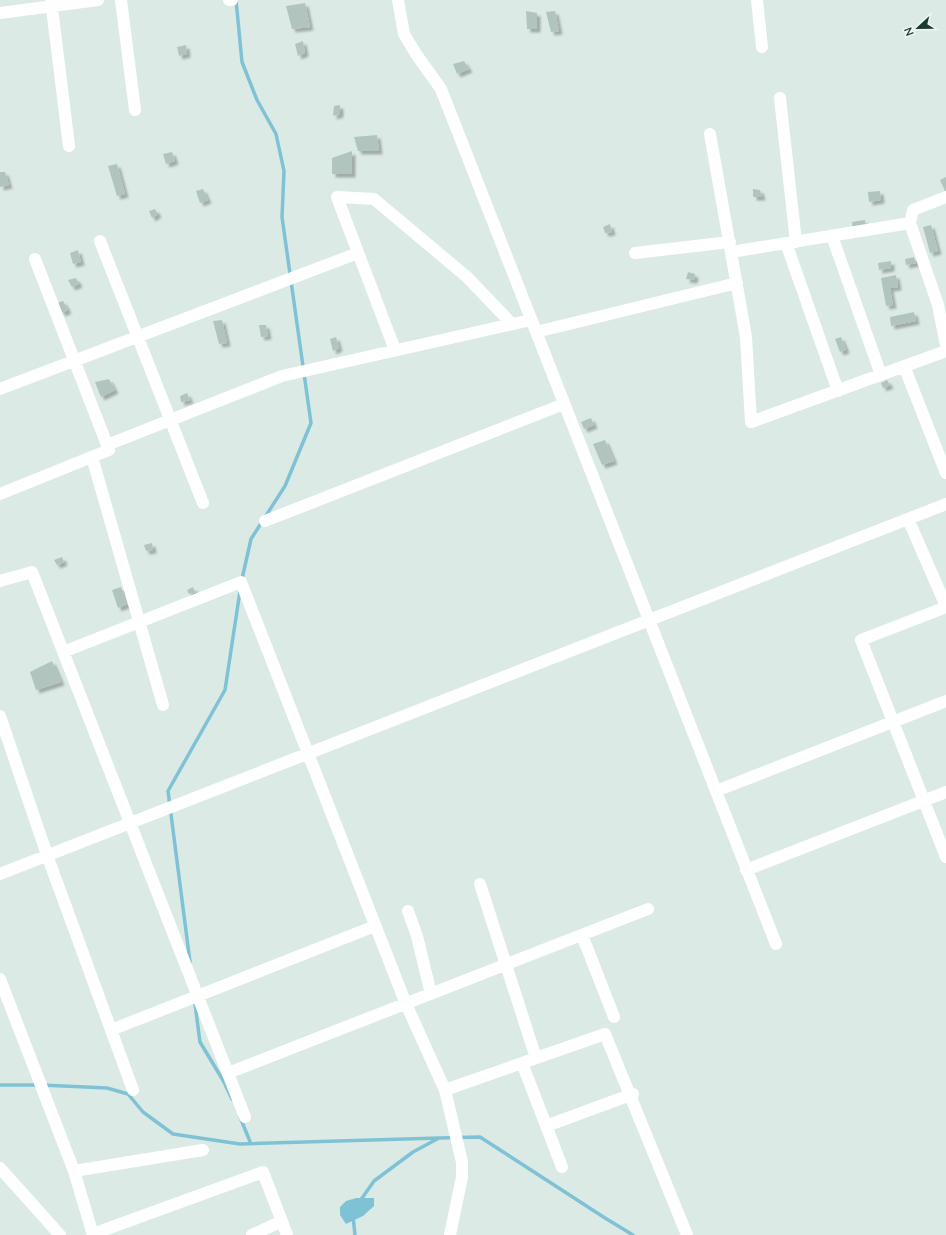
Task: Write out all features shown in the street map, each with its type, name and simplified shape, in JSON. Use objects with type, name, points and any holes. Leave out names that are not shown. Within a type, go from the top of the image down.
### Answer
[{"type":"street","points":[[0,13],[52,3],[98,0]]},
{"type":"street","points":[[121,0],[135,110]]},
{"type":"street","points":[[398,0],[404,34],[416,54],[441,89],[776,944]]},
{"type":"street","points":[[757,0],[762,48]]},
{"type":"street","points":[[52,3],[69,146]]},
{"type":"street","points":[[780,98],[791,242],[838,391]]},
{"type":"street","points":[[710,134],[746,337],[751,422],[946,351]]},
{"type":"street","points":[[395,350],[337,197],[374,200],[467,277],[512,324]]},
{"type":"street","points":[[946,197],[913,210],[910,223],[938,305],[944,327],[946,345]]},
{"type":"street","points":[[635,253],[791,242],[910,223]]},
{"type":"street","points":[[832,236],[881,375]]},
{"type":"street","points":[[100,241],[203,503]]},
{"type":"street","points":[[0,389],[358,253]]},
{"type":"street","points":[[0,494],[109,450],[35,259]]},
{"type":"street","points":[[536,332],[737,283]]},
{"type":"street","points":[[107,445],[282,376],[531,320]]},
{"type":"street","points":[[904,366],[946,473]]},
{"type":"street","points":[[265,521],[564,404]]},
{"type":"street","points":[[92,457],[163,705]]},
{"type":"street","points":[[0,874],[946,504]]},
{"type":"street","points":[[908,519],[946,607],[861,640],[946,857]]},
{"type":"street","points":[[0,581],[32,572],[245,1117]]},
{"type":"street","points":[[63,652],[241,582],[406,1004],[444,1090],[462,1162],[462,1177],[450,1235]]},
{"type":"street","points":[[716,791],[946,701]]},
{"type":"street","points":[[0,716],[47,855],[133,1090]]},
{"type":"street","points":[[746,870],[946,792]]},
{"type":"street","points":[[480,884],[536,1058]]},
{"type":"street","points":[[228,1073],[648,909]]},
{"type":"street","points":[[408,911],[418,936],[431,994]]},
{"type":"street","points":[[111,1030],[375,926]]},
{"type":"street","points":[[582,935],[614,1017]]},
{"type":"street","points":[[0,979],[74,1171],[93,1234],[263,1172],[287,1235]]},
{"type":"street","points":[[444,1090],[605,1034],[631,1095],[686,1235]]},
{"type":"street","points":[[522,1063],[562,1167]]},
{"type":"street","points":[[546,1126],[631,1095]]},
{"type":"street","points":[[74,1171],[204,1150]]},
{"type":"street","points":[[0,1168],[60,1235]]},
{"type":"street","points":[[252,1235],[282,1222]]},
{"type":"water","points":[[356,1198],[374,1198],[374,1206],[363,1216],[346,1224],[340,1215],[340,1207],[346,1201]]},
{"type":"building","points":[[305,3],[310,27],[292,29],[286,6]]},
{"type":"building","points":[[526,11],[537,13],[537,29],[527,29]]},
{"type":"building","points":[[555,11],[559,31],[551,32],[546,12]]},
{"type":"building","points":[[303,41],[305,53],[298,56],[295,44]]},
{"type":"building","points":[[186,45],[187,54],[179,56],[177,47]]},
{"type":"building","points":[[464,61],[469,69],[457,74],[453,64]]},
{"type":"building","points":[[340,105],[340,114],[333,116],[334,106]]},
{"type":"building","points":[[377,135],[379,151],[358,151],[354,137]]},
{"type":"building","points":[[352,151],[352,174],[332,174],[332,158]]},
{"type":"building","points":[[172,152],[175,161],[166,164],[163,154]]},
{"type":"building","points":[[117,164],[125,194],[117,196],[108,166]]},
{"type":"building","points":[[0,172],[5,172],[9,185],[0,187]]},
{"type":"building","points":[[946,177],[946,193],[940,180]]},
{"type":"building","points":[[203,189],[208,200],[200,203],[196,191]]},
{"type":"building","points":[[753,189],[760,190],[762,197],[753,197]]},
{"type":"building","points":[[880,191],[881,200],[869,202],[868,192]]},
{"type":"building","points":[[155,209],[158,214],[152,218],[149,211]]},
{"type":"building","points":[[865,220],[866,227],[853,230],[852,222]]},
{"type":"building","points":[[610,224],[612,232],[605,233],[603,227]]},
{"type":"building","points":[[931,225],[938,251],[930,253],[923,227]]},
{"type":"building","points":[[78,250],[81,262],[73,264],[70,253]]},
{"type":"building","points":[[914,257],[916,263],[906,265],[905,259]]},
{"type":"building","points":[[891,261],[891,268],[879,270],[878,263]]},
{"type":"building","points":[[688,272],[695,274],[694,280],[686,279]]},
{"type":"building","points":[[896,275],[898,287],[890,288],[893,305],[886,306],[881,278]]},
{"type":"building","points":[[76,278],[79,284],[72,287],[68,280]]},
{"type":"building","points":[[63,301],[68,310],[62,313],[57,303]]},
{"type":"building","points":[[914,312],[916,321],[891,326],[890,317]]},
{"type":"building","points":[[222,320],[227,343],[219,344],[213,321]]},
{"type":"building","points":[[259,325],[266,325],[268,336],[261,337]]},
{"type":"building","points":[[336,337],[339,348],[333,351],[330,339]]},
{"type":"building","points":[[841,337],[846,350],[840,352],[835,339]]},
{"type":"building","points":[[109,379],[115,390],[101,397],[95,382]]},
{"type":"building","points":[[887,380],[890,385],[883,388],[881,383]]},
{"type":"building","points":[[187,393],[190,400],[181,402],[180,396]]},
{"type":"building","points":[[591,418],[594,425],[584,429],[581,422]]},
{"type":"building","points":[[605,440],[614,461],[602,465],[593,444]]},
{"type":"building","points":[[152,543],[153,550],[146,551],[144,545]]},
{"type":"building","points":[[62,557],[64,562],[57,565],[54,560]]},
{"type":"building","points":[[121,587],[128,604],[118,608],[112,590]]},
{"type":"building","points":[[193,587],[195,592],[189,594],[187,590]]},
{"type":"building","points":[[52,661],[61,682],[36,690],[30,672]]},
{"type":"waterway","points":[[236,0],[242,62],[257,100],[276,134],[284,171],[282,217],[311,423],[285,486],[251,539],[242,579]]},
{"type":"waterway","points":[[190,962],[168,791],[225,690],[240,591]]},
{"type":"waterway","points":[[195,1004],[200,1042],[224,1082],[232,1099]]},
{"type":"waterway","points":[[0,1085],[107,1088],[128,1094],[143,1112],[173,1134],[240,1144],[439,1138]]},
{"type":"waterway","points":[[240,1117],[251,1144]]},
{"type":"waterway","points":[[360,1201],[374,1181],[413,1152],[439,1138],[480,1137],[633,1235]]},
{"type":"waterway","points":[[353,1216],[355,1235]]}]
